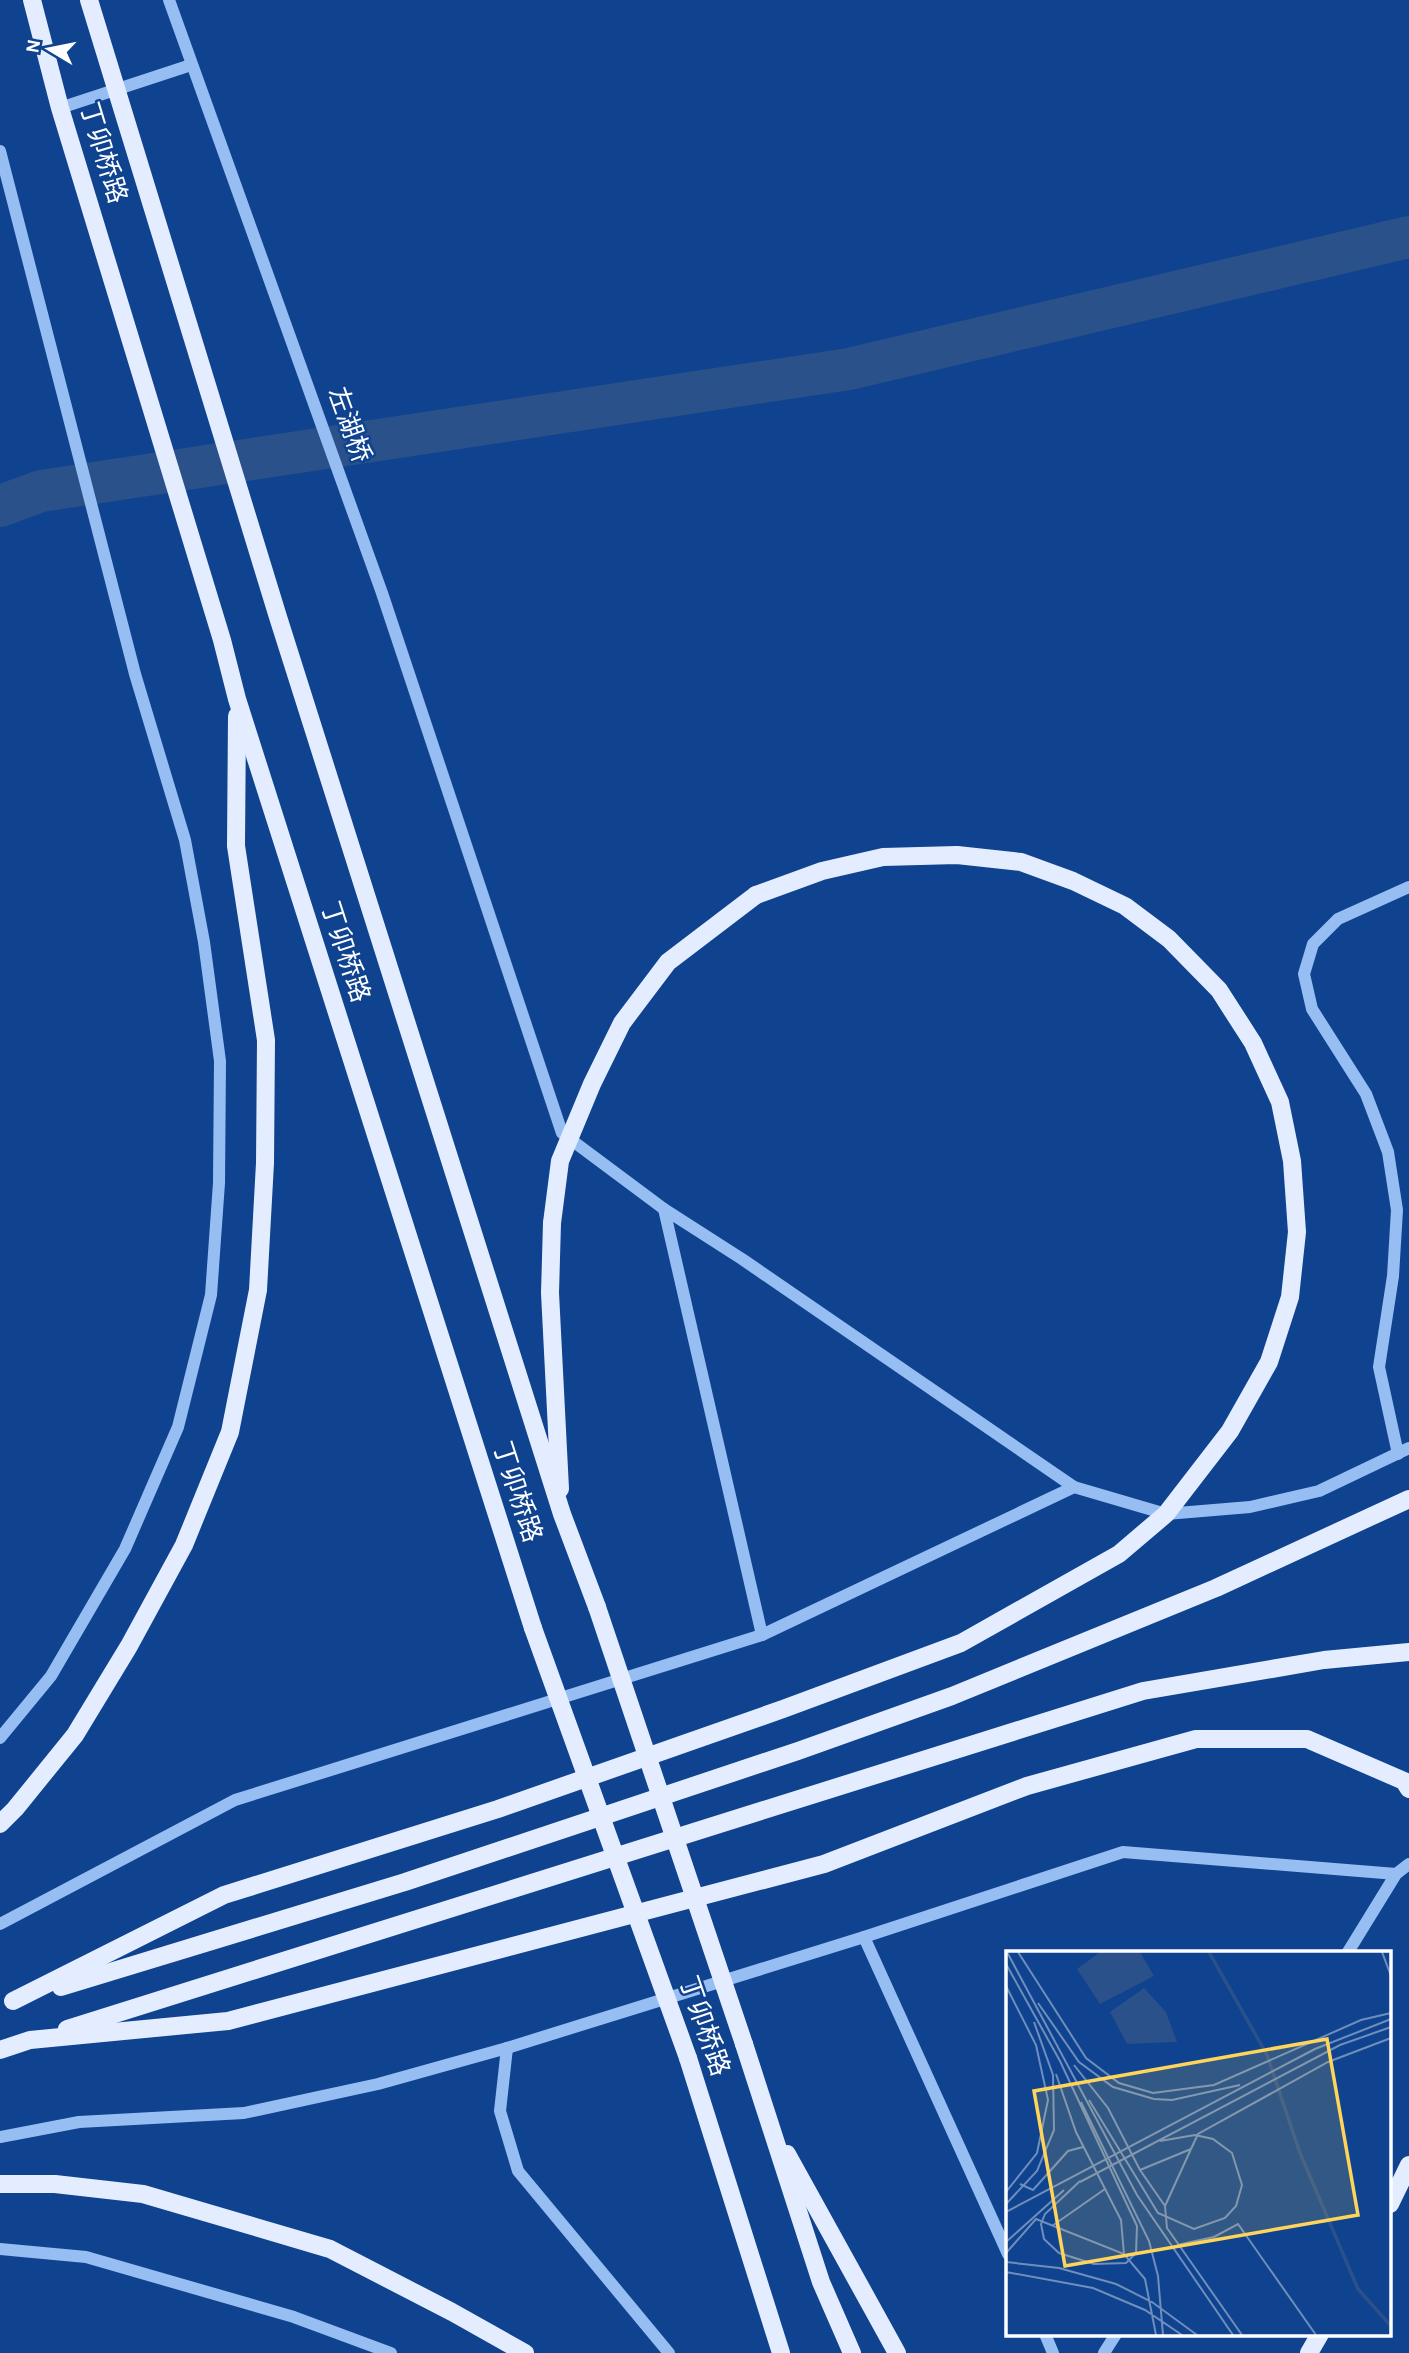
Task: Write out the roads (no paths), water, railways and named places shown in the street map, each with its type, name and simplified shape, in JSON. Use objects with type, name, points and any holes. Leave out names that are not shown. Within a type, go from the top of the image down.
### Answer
[{"type":"main road","name":"丁卯桥路","points":[[32,0],[60,107],[222,640],[237,698],[533,1628],[688,2058],[781,2353]]},
{"type":"main road","points":[[89,0],[278,617],[562,1514],[597,1607],[821,2282],[852,2353]]},
{"type":"main road","points":[[0,1824],[75,1735],[129,1646],[184,1545],[230,1432],[258,1290],[265,1163],[266,1067],[266,1040],[236,846],[237,698]]},
{"type":"main road","points":[[7,2004],[224,1895],[499,1809],[961,1643],[1119,1554],[1166,1514],[1230,1431],[1269,1362],[1290,1297],[1297,1232],[1292,1161],[1280,1102],[1253,1043],[1219,990],[1169,939],[1125,906],[1073,881],[1021,862],[957,855],[883,857],[822,870],[756,895],[668,962],[622,1023],[592,1084],[560,1161],[552,1223],[550,1293],[562,1514]]},
{"type":"main road","points":[[7,2004],[405,1882],[811,1747],[952,1696],[1216,1588],[1409,1499]]},
{"type":"main road","points":[[0,2050],[1143,1691],[1324,1660],[1409,1652]]},
{"type":"main road","points":[[30,2040],[228,2021],[824,1864],[1027,1786],[1196,1739],[1307,1739],[1406,1785]]},
{"type":"main road","points":[[766,2116],[897,2353]]},
{"type":"main road","points":[[1392,2200],[1409,2165]]},
{"type":"main road","points":[[0,2184],[55,2184],[143,2194],[330,2249],[453,2312],[525,2353]]},
{"type":"main road","points":[[1310,2353],[1319,2336]]},
{"type":"street","name":"左湖桥","points":[[169,0],[398,639],[562,1133],[664,1209],[742,1259],[1074,1487],[1166,1514]]},
{"type":"street","points":[[60,107],[191,65]]},
{"type":"street","points":[[0,151],[135,674],[185,840],[204,942],[220,1061],[219,1183],[211,1295],[178,1427],[125,1549],[51,1676],[0,1738]]},
{"type":"street","points":[[1166,1514],[1250,1507],[1319,1490],[1404,1451],[1380,1367],[1393,1276],[1397,1210],[1388,1152],[1366,1094],[1312,1009],[1304,974],[1313,944],[1338,919],[1409,887]]},
{"type":"street","points":[[664,1209],[762,1635]]},
{"type":"street","points":[[0,1924],[235,1800],[762,1635],[1074,1487]]},
{"type":"street","points":[[0,2137],[79,2122],[244,2113],[378,2084],[507,2048],[1123,1853],[1396,1874]]},
{"type":"street","points":[[1349,1951],[1396,1874],[1409,1864]]},
{"type":"street","points":[[864,1937],[1006,2250]]},
{"type":"street","points":[[507,2048],[500,2111],[518,2171],[669,2353]]},
{"type":"street","points":[[0,2249],[86,2257],[294,2317],[391,2353]]},
{"type":"street","points":[[1046,2336],[1053,2353]]},
{"type":"street","points":[[1104,2353],[1115,2336]]},
{"type":"waterway","points":[[0,506],[41,491],[849,369],[1409,237]]}]
